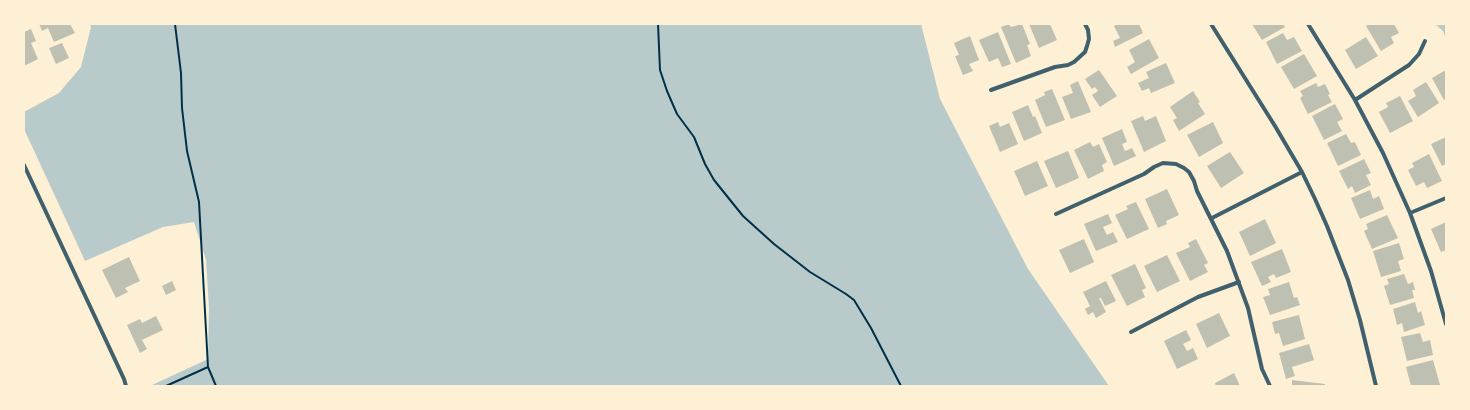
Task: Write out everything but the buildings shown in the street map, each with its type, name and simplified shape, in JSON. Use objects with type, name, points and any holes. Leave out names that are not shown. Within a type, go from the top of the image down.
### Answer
[{"type":"street","points":[[991,90],[1055,67],[1068,65],[1074,62],[1085,52],[1087,46],[1089,38],[1088,30],[1085,24]]},
{"type":"street","points":[[1211,24],[1302,172],[1327,226],[1348,280],[1360,320],[1376,386]]},
{"type":"street","points":[[1308,24],[1356,100],[1383,153],[1410,213],[1431,271],[1446,324]]},
{"type":"street","points":[[1356,100],[1409,65],[1419,54],[1426,41]]},
{"type":"street","points":[[1056,214],[1144,174],[1154,166],[1169,163],[1176,164],[1189,172],[1212,218],[1239,282],[1248,308],[1262,369],[1270,386]]},
{"type":"street","points":[[24,165],[126,386]]},
{"type":"street","points":[[1212,218],[1302,172]]},
{"type":"street","points":[[1410,213],[1446,198]]},
{"type":"street","points":[[1131,332],[1198,297],[1239,282]]},
{"type":"path","points":[[174,24],[181,73],[182,108],[187,152],[199,202],[208,367],[216,386]]},
{"type":"path","points":[[658,24],[660,70],[667,91],[677,114],[694,137],[705,164],[714,180],[743,216],[774,244],[810,272],[854,300],[871,328],[901,386]]},
{"type":"path","points":[[166,386],[208,367]]},
{"type":"shaded area","points":[[90,24],[921,24],[940,99],[1028,269],[1109,386],[150,386],[208,359],[209,308],[206,260],[194,222],[163,227],[85,261],[24,129],[24,112],[59,93],[81,67],[91,27]]},
{"type":"shaded area","points":[[1431,24],[1446,24],[1446,39],[1443,31],[1436,25]]}]
